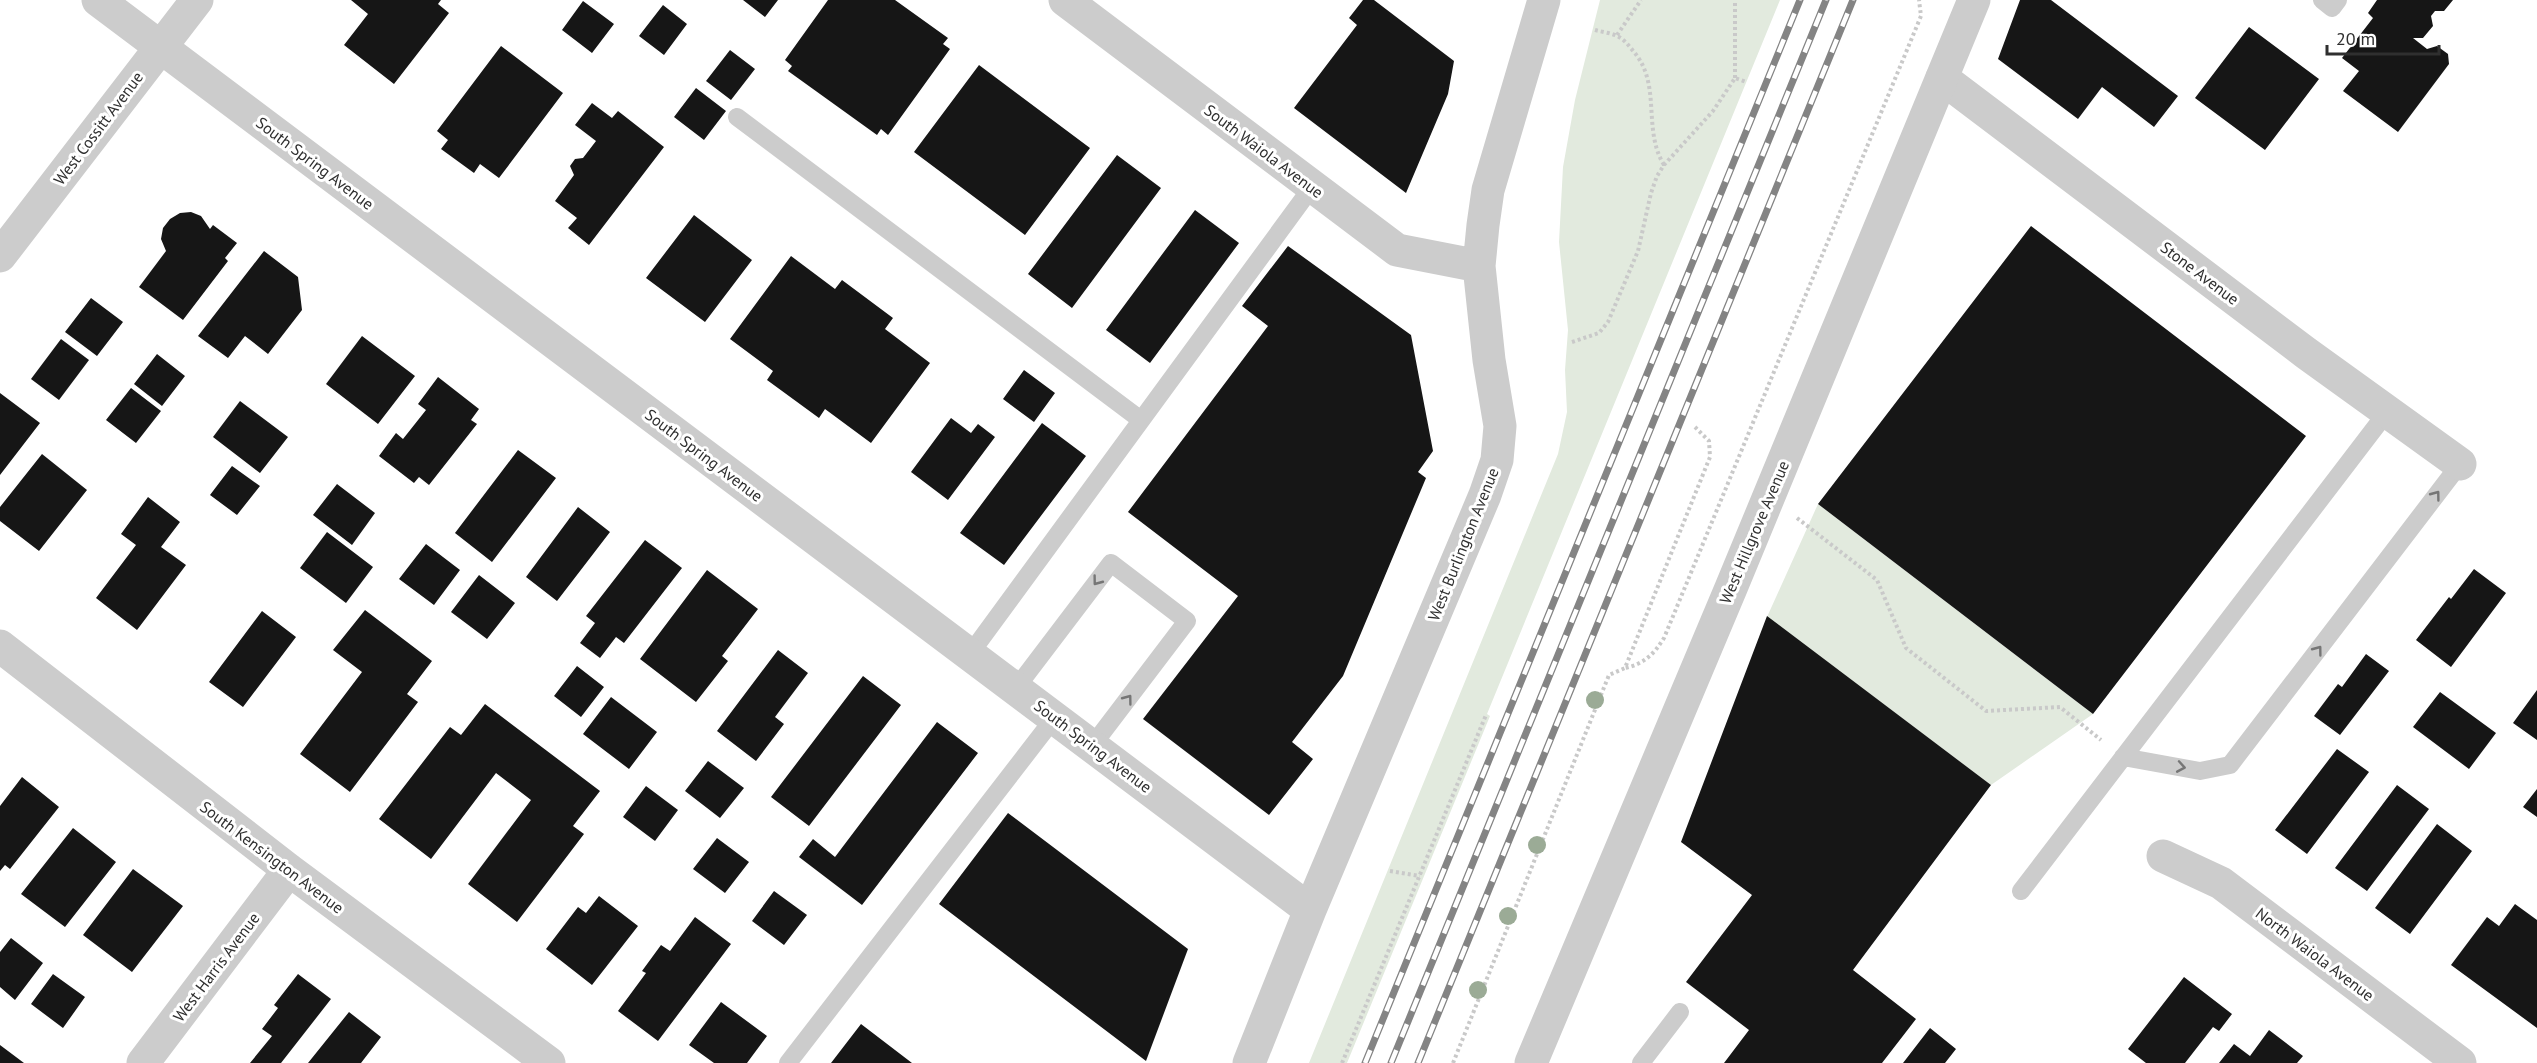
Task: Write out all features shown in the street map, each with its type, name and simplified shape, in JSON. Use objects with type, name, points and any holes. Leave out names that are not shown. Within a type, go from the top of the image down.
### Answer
[{"type":"street","name":"South Spring Avenue","points":[[98,0],[1310,910]]},
{"type":"street","name":"West Cossitt Avenue","points":[[0,256],[196,0]]},
{"type":"street","name":"South Waiola Avenue","points":[[1065,0],[1396,250],[1479,266]]},
{"type":"street","name":"West Burlington Avenue","points":[[1249,1063],[1310,910],[1485,495],[1497,460],[1500,426],[1489,360],[1479,266],[1488,190],[1544,0]]},
{"type":"street","name":"West Hillgrove Avenue","points":[[1531,1063],[1769,497],[1974,0]]},
{"type":"street","name":"Stone Avenue","points":[[1942,78],[2387,412],[2460,464]]},
{"type":"street","name":"South Kensington Avenue","points":[[0,646],[289,870],[549,1063]]},
{"type":"street","name":"North Waiola Avenue","points":[[2163,856],[2221,883],[2460,1063]]},
{"type":"street","name":"West Harris Avenue","points":[[143,1063],[289,870]]},
{"type":"lane","points":[[2322,0],[2332,8],[2338,0]]},
{"type":"lane","points":[[737,117],[1141,420]]},
{"type":"lane","points":[[970,654],[1312,188]]},
{"type":"lane","points":[[2021,891],[2387,412]]},
{"type":"lane","points":[[2123,757],[2200,771],[2230,765],[2460,464]]},
{"type":"lane","points":[[1016,688],[1111,563],[1168,606],[1187,621],[1092,746]]},
{"type":"lane","points":[[788,1063],[1055,717]]},
{"type":"lane","points":[[1641,1063],[1680,1012]]},
{"type":"path","points":[[1617,36],[1641,0]]},
{"type":"path","points":[[1572,342],[1599,333],[1608,322],[1638,251],[1651,193],[1664,165],[1697,131],[1735,78],[1735,0]]},
{"type":"path","points":[[1453,1063],[1610,675],[1638,665],[1655,652],[1664,638],[1921,16],[1919,0]]},
{"type":"path","points":[[1595,30],[1617,36],[1626,42],[1647,71],[1653,141],[1664,165]]},
{"type":"path","points":[[1735,78],[1746,82]]},
{"type":"path","points":[[1625,668],[1710,457],[1709,441],[1695,427]]},
{"type":"path","points":[[1769,497],[1877,580],[1906,648],[1986,711],[2060,707],[2123,757]]},
{"type":"path","points":[[1342,1063],[1486,715]]},
{"type":"path","points":[[1390,872],[1420,876]]},
{"type":"shaded area","points":[[1600,0],[1780,0],[1487,714],[1490,716],[1347,1063],[1309,1063],[1558,454],[1567,412],[1565,370],[1568,330],[1559,242],[1563,167],[1575,100]]},
{"type":"shaded area","points":[[1818,504],[2093,714],[1991,785],[1767,617]]},
{"type":"building","points":[[351,0],[441,0],[438,4],[449,13],[394,84],[344,45],[368,14]]},
{"type":"building","points":[[743,0],[778,0],[765,17]]},
{"type":"building","points":[[828,0],[895,0],[948,38],[943,44],[950,49],[888,135],[881,129],[877,135],[788,71],[792,66],[785,60]]},
{"type":"building","points":[[1363,0],[1374,0],[1454,61],[1448,94],[1406,193],[1294,108],[1357,25],[1349,18]]},
{"type":"building","points":[[2020,0],[2051,0],[2178,96],[2154,127],[2102,87],[2078,119],[1998,59]]},
{"type":"building","points":[[2377,0],[2453,0],[2444,11],[2435,11],[2431,16],[2433,26],[2423,38],[2413,38],[2427,49],[2437,46],[2448,54],[2449,64],[2398,132],[2343,91],[2359,71],[2342,58],[2373,18],[2368,13]]},
{"type":"building","points":[[583,1],[614,24],[592,53],[562,30]]},
{"type":"building","points":[[663,5],[687,24],[664,55],[639,36]]},
{"type":"building","points":[[2249,27],[2319,79],[2265,150],[2195,98]]},
{"type":"building","points":[[501,46],[563,93],[499,178],[480,164],[474,173],[441,149],[448,140],[437,131]]},
{"type":"building","points":[[730,50],[755,69],[731,100],[706,81]]},
{"type":"building","points":[[979,65],[1090,148],[1025,235],[914,152]]},
{"type":"building","points":[[696,88],[726,111],[704,140],[674,117]]},
{"type":"building","points":[[592,103],[612,118],[618,111],[664,147],[589,245],[568,228],[577,218],[555,201],[574,175],[570,166],[575,159],[583,158],[596,141],[575,125]]},
{"type":"building","points":[[1117,155],[1161,188],[1072,308],[1028,274]]},
{"type":"building","points":[[1195,210],[1239,243],[1150,363],[1106,330]]},
{"type":"building","points":[[191,212],[201,216],[210,229],[213,225],[237,243],[225,258],[228,261],[183,320],[139,287],[166,251],[161,239],[163,228],[170,219],[180,213]]},
{"type":"building","points":[[694,215],[752,260],[705,322],[646,278]]},
{"type":"building","points":[[2031,226],[2306,436],[2093,714],[1818,504]]},
{"type":"building","points":[[1288,246],[1411,335],[1433,451],[1418,472],[1426,478],[1343,676],[1292,742],[1313,759],[1269,815],[1143,719],[1238,596],[1128,512],[1268,326],[1242,306]]},
{"type":"building","points":[[264,251],[298,277],[302,310],[268,354],[245,336],[228,358],[198,336]]},
{"type":"building","points":[[791,256],[835,289],[842,280],[893,318],[885,329],[930,363],[871,443],[825,409],[819,418],[767,380],[773,371],[730,339]]},
{"type":"building","points":[[91,298],[123,322],[97,356],[65,332]]},
{"type":"building","points":[[362,336],[415,376],[378,424],[326,384]]},
{"type":"building","points":[[61,339],[89,360],[59,400],[31,379]]},
{"type":"building","points":[[157,354],[185,376],[162,406],[134,384]]},
{"type":"building","points":[[1024,370],[1055,393],[1034,422],[1003,399]]},
{"type":"building","points":[[438,377],[479,409],[471,420],[477,424],[429,485],[419,477],[414,483],[379,456],[396,433],[403,439],[426,410],[418,404]]},
{"type":"building","points":[[131,388],[161,411],[136,443],[106,420]]},
{"type":"building","points":[[0,393],[40,423],[0,475]]},
{"type":"building","points":[[240,401],[288,437],[260,473],[213,437]]},
{"type":"building","points":[[951,418],[971,433],[978,424],[995,437],[948,500],[911,472]]},
{"type":"building","points":[[1042,423],[1086,456],[1004,565],[960,533]]},
{"type":"building","points":[[518,450],[556,478],[492,562],[455,533]]},
{"type":"building","points":[[42,454],[87,490],[39,551],[0,521],[0,507]]},
{"type":"building","points":[[232,466],[260,486],[237,515],[210,495]]},
{"type":"building","points":[[337,484],[375,513],[352,545],[313,515]]},
{"type":"building","points":[[148,497],[180,522],[161,547],[186,565],[137,630],[96,598],[136,545],[121,534]]},
{"type":"building","points":[[578,507],[610,532],[557,601],[526,577]]},
{"type":"building","points":[[327,532],[373,567],[346,603],[300,568]]},
{"type":"building","points":[[645,540],[682,568],[624,643],[616,637],[600,658],[580,643],[595,623],[586,616]]},
{"type":"building","points":[[426,544],[460,570],[434,605],[399,579]]},
{"type":"building","points":[[2474,569],[2506,593],[2451,667],[2416,640]]},
{"type":"building","points":[[707,570],[758,609],[722,656],[728,661],[696,702],[640,659]]},
{"type":"building","points":[[479,575],[515,603],[487,639],[451,612]]},
{"type":"building","points":[[365,610],[432,661],[407,694],[418,702],[350,792],[300,754],[362,672],[333,650]]},
{"type":"building","points":[[262,611],[296,637],[243,707],[209,682]]},
{"type":"building","points":[[1767,616],[1991,785],[1853,970],[1916,1019],[1882,1063],[1724,1063],[1749,1030],[1686,982],[1752,895],[1681,842]]},
{"type":"building","points":[[778,650],[808,673],[775,717],[784,724],[756,761],[717,731]]},
{"type":"building","points":[[2366,654],[2389,671],[2340,735],[2314,716],[2338,684],[2342,687]]},
{"type":"building","points":[[577,666],[604,687],[581,717],[554,696]]},
{"type":"building","points":[[863,676],[901,705],[809,826],[771,797]]},
{"type":"building","points":[[2537,690],[2537,740],[2513,723]]},
{"type":"building","points":[[2440,692],[2496,733],[2469,769],[2413,727]]},
{"type":"building","points":[[611,697],[657,732],[629,769],[583,734]]},
{"type":"building","points":[[485,704],[600,791],[573,826],[584,834],[517,922],[468,884],[531,800],[496,773],[431,859],[379,819],[450,727],[461,735]]},
{"type":"building","points":[[937,722],[978,753],[862,905],[799,857],[813,839],[835,857]]},
{"type":"building","points":[[2337,749],[2369,772],[2307,854],[2275,830]]},
{"type":"building","points":[[708,761],[744,788],[720,818],[685,791]]},
{"type":"building","points":[[22,777],[59,807],[10,869],[5,865],[0,871],[0,806]]},
{"type":"building","points":[[2397,785],[2429,809],[2367,891],[2335,868]]},
{"type":"building","points":[[646,786],[678,810],[655,841],[623,817]]},
{"type":"building","points":[[2537,789],[2537,817],[2523,807]]},
{"type":"building","points":[[1008,813],[1188,949],[1146,1061],[939,904]]},
{"type":"building","points":[[2437,824],[2472,851],[2410,934],[2375,908]]},
{"type":"building","points":[[73,828],[116,862],[65,927],[21,894]]},
{"type":"building","points":[[717,838],[749,862],[725,893],[693,869]]},
{"type":"building","points":[[133,869],[183,906],[132,972],[83,935]]},
{"type":"building","points":[[774,891],[807,915],[784,945],[752,921]]},
{"type":"building","points":[[599,896],[638,926],[592,985],[546,949],[578,907],[586,913]]},
{"type":"building","points":[[2515,904],[2537,920],[2537,1028],[2451,965],[2487,917],[2499,926]]},
{"type":"building","points":[[695,917],[731,944],[658,1041],[618,1011],[646,973],[642,971],[661,945],[670,951]]},
{"type":"building","points":[[11,938],[43,963],[15,1000],[0,987],[0,952]]},
{"type":"building","points":[[53,974],[85,997],[63,1028],[31,1004]]},
{"type":"building","points":[[298,974],[331,999],[281,1063],[250,1063],[272,1036],[262,1029],[278,1008],[274,1005]]},
{"type":"building","points":[[2184,977],[2232,1014],[2219,1031],[2213,1027],[2185,1063],[2146,1063],[2128,1049]]},
{"type":"building","points":[[721,1002],[767,1036],[747,1063],[714,1063],[689,1045]]},
{"type":"building","points":[[349,1012],[381,1037],[361,1063],[308,1063]]},
{"type":"building","points":[[861,1024],[912,1063],[831,1063]]},
{"type":"building","points":[[1930,1028],[1956,1049],[1945,1063],[1903,1063]]},
{"type":"building","points":[[2269,1030],[2303,1056],[2297,1063],[2219,1063],[2234,1044],[2250,1056]]},
{"type":"building","points":[[0,1045],[24,1063],[0,1063]]},
{"type":"railway","points":[[1365,1063],[1800,0]]},
{"type":"railway","points":[[1391,1063],[1826,0]]},
{"type":"railway","points":[[1418,1063],[1853,0]]}]
